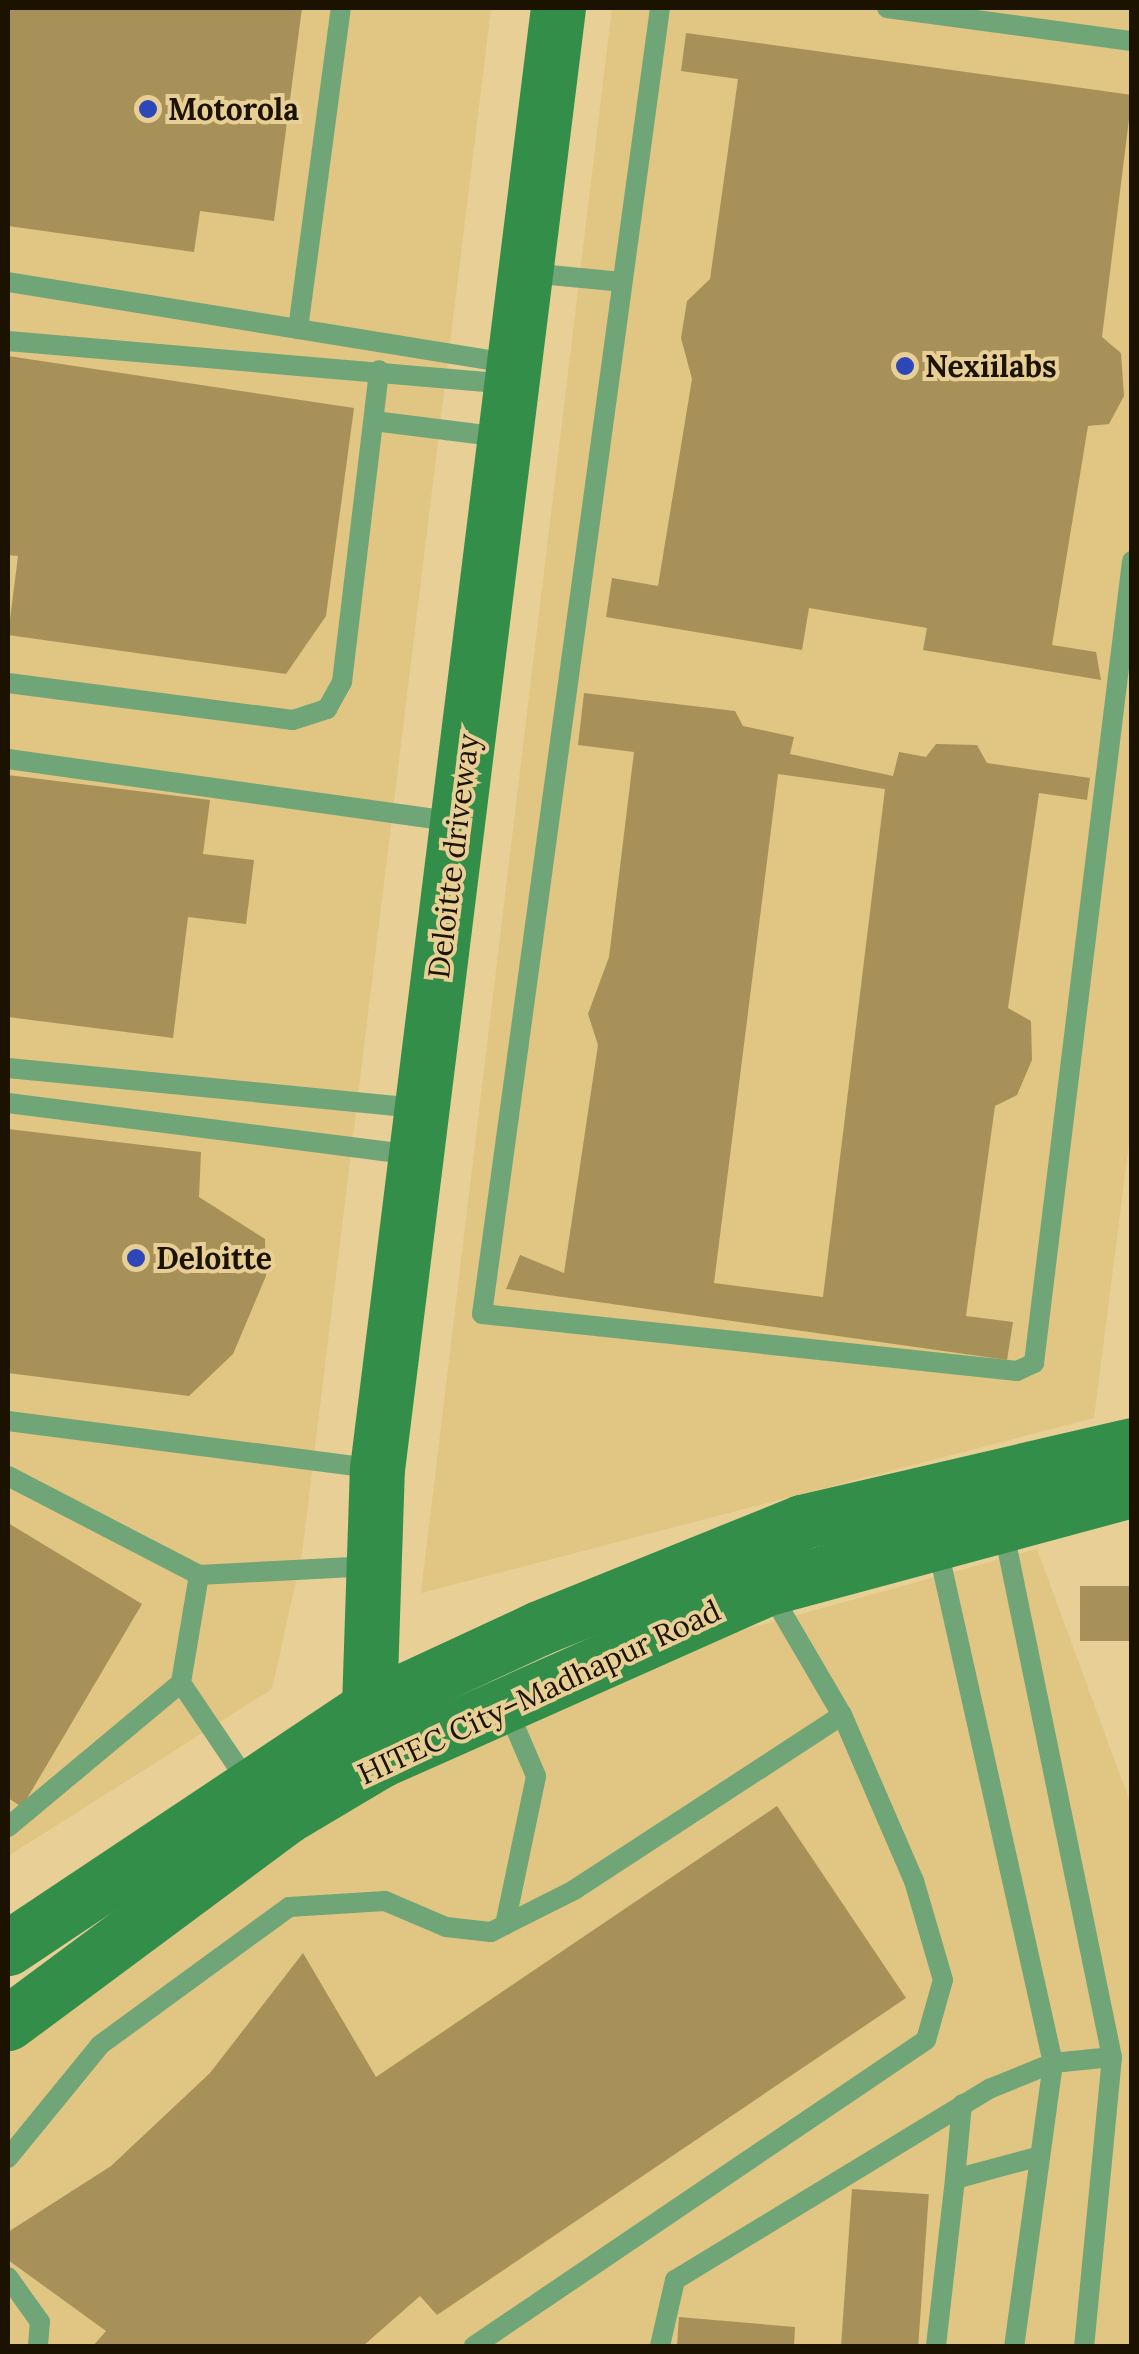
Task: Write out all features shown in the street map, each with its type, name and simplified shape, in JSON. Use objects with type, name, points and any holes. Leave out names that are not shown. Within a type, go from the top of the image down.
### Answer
[{"type":"main road","name":"Deloitte driveway","points":[[381,1760],[368,1707],[377,1469],[558,8]]},
{"type":"main road","name":"HITEC City–Madhapur Road","points":[[8,1948],[368,1707],[802,1522],[1132,1445]]},
{"type":"main road","name":"HITEC City–Madhapur Road","points":[[8,2023],[287,1816],[381,1760],[768,1588],[935,1538],[1132,1490]]},
{"type":"lane","points":[[298,329],[341,8]]},
{"type":"lane","points":[[660,8],[480,1302],[486,1316],[1017,1371],[1034,1363],[1132,561]]},
{"type":"lane","points":[[888,8],[1132,42]]},
{"type":"lane","points":[[526,272],[622,282]]},
{"type":"lane","points":[[8,282],[298,329],[514,374]]},
{"type":"lane","points":[[8,341],[379,370],[514,374]]},
{"type":"lane","points":[[8,683],[293,720],[327,709],[342,682],[379,370]]},
{"type":"lane","points":[[374,420],[505,438]]},
{"type":"lane","points":[[8,759],[458,822]]},
{"type":"lane","points":[[8,1068],[419,1132]]},
{"type":"lane","points":[[8,1103],[419,1132]]},
{"type":"lane","points":[[8,1421],[377,1469]]},
{"type":"lane","points":[[8,1476],[199,1575],[374,1566]]},
{"type":"lane","points":[[1002,1521],[1112,2057],[1084,2346]]},
{"type":"lane","points":[[935,1538],[1053,2062],[1014,2346]]},
{"type":"lane","points":[[8,1827],[181,1683],[199,1575]]},
{"type":"lane","points":[[474,2346],[926,2040],[943,1980],[914,1881],[842,1715],[768,1588]]},
{"type":"lane","points":[[181,1683],[249,1784]]},
{"type":"lane","points":[[505,1704],[536,1776],[505,1925]]},
{"type":"lane","points":[[8,2158],[100,2045],[289,1908],[385,1901],[446,1927],[505,1925],[574,1890],[842,1715]]},
{"type":"lane","points":[[660,2346],[675,2280],[962,2104],[1053,2062],[1112,2057]]},
{"type":"lane","points":[[936,2346],[962,2104]]},
{"type":"lane","points":[[955,2179],[1040,2156]]},
{"type":"lane","points":[[8,2277],[40,2322],[38,2346]]},
{"type":"shaded area","points":[[8,8],[491,8],[302,1553],[272,1689],[8,1856]]},
{"type":"shaded area","points":[[612,8],[1131,8],[1132,1120],[1094,1418],[421,1593]]},
{"type":"shaded area","points":[[1037,1549],[1131,1805],[1131,2346],[8,2346],[8,2046],[352,1793],[597,1670]]},
{"type":"building","name":"Motorola","points":[[8,8],[302,8],[274,221],[200,211],[194,252],[8,226]]},
{"type":"building","name":"Nexiilabs","points":[[686,33],[1132,95],[1102,337],[1121,353],[1124,396],[1109,424],[1088,426],[1052,645],[1096,652],[1101,680],[923,650],[927,628],[809,608],[802,650],[606,617],[612,578],[658,586],[692,379],[681,338],[687,301],[710,279],[738,79],[681,71]]},
{"type":"building","points":[[8,356],[354,408],[326,616],[286,674],[8,635],[18,556],[8,555]]},
{"type":"building","points":[[584,693],[735,711],[743,726],[794,737],[790,754],[893,776],[899,752],[926,757],[936,744],[977,745],[987,763],[1090,778],[1087,800],[1039,793],[1008,1008],[1031,1021],[1032,1060],[1017,1095],[995,1106],[966,1316],[1013,1322],[1007,1360],[506,1289],[520,1255],[564,1273],[598,1045],[588,1014],[609,957],[634,752],[578,745]],"holes":[[[778,774],[885,789],[823,1297],[714,1283]]]},
{"type":"building","points":[[8,775],[210,800],[203,854],[254,860],[246,924],[188,917],[173,1038],[8,1017]]},
{"type":"building","name":"Deloitte","points":[[8,1129],[201,1152],[199,1197],[265,1239],[266,1276],[233,1354],[189,1396],[8,1373]]},
{"type":"building","points":[[8,1523],[142,1604],[22,1807],[8,1798]]},
{"type":"building","points":[[1080,1586],[1132,1586],[1132,1641],[1080,1641]]},
{"type":"building","points":[[777,1806],[906,1998],[437,2315],[420,2296],[363,2346],[93,2346],[106,2331],[8,2260],[8,2232],[111,2166],[210,2073],[303,1953],[376,2077]]},
{"type":"building","points":[[852,2189],[929,2194],[918,2346],[841,2346]]},
{"type":"building","points":[[679,2317],[795,2327],[794,2346],[677,2346]]},
{"type":"place","name":"Motorola","points":[[148,109]]},
{"type":"place","name":"Nexiilabs","points":[[905,366]]},
{"type":"place","name":"Deloitte","points":[[136,1258]]}]
